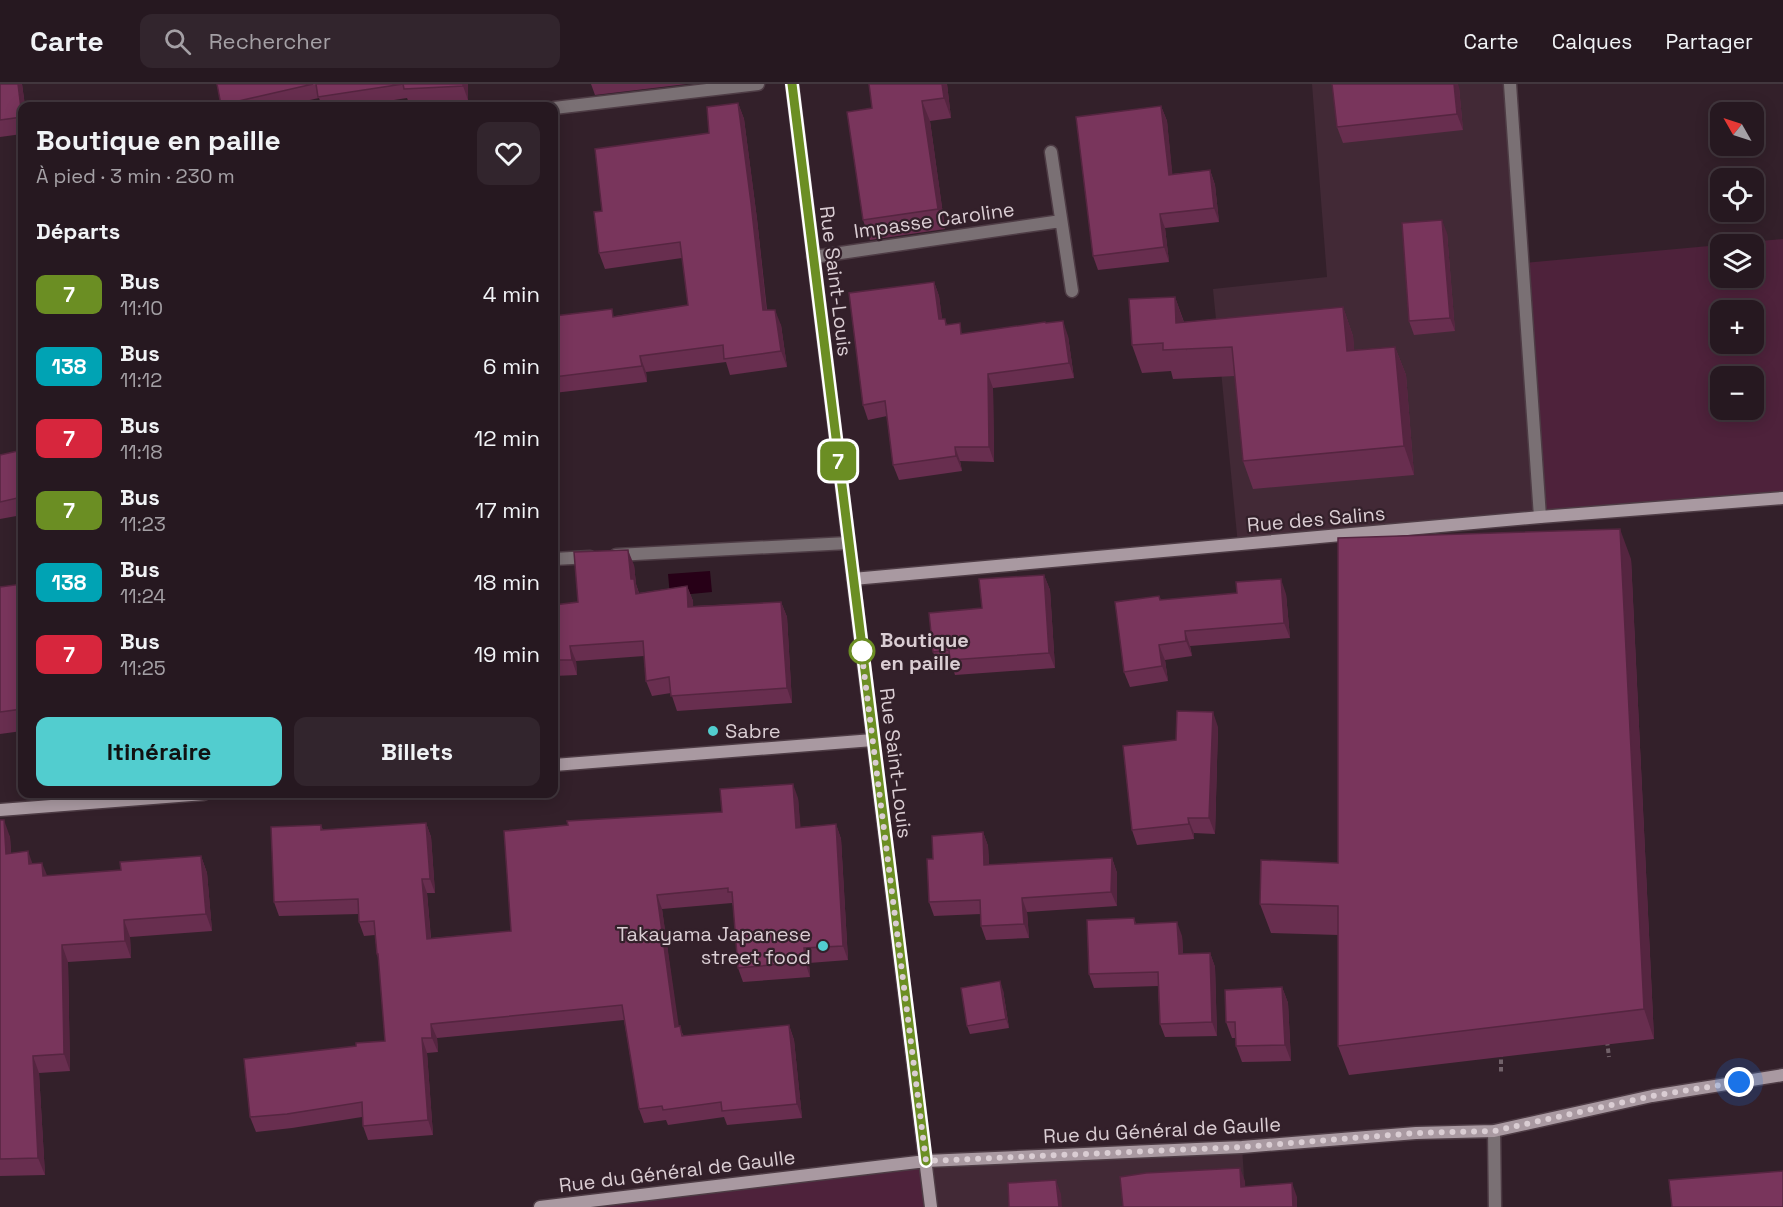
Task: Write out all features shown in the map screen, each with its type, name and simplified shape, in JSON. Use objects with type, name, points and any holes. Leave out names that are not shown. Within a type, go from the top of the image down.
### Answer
[{"type":"street","points":[[558,108],[758,84]]},
{"type":"street","name":"Rue Saint-Louis","points":[[792,84],[931,1207]]},
{"type":"street","points":[[1510,84],[1540,517]]},
{"type":"street","points":[[1051,152],[1072,291]]},
{"type":"street","name":"Impasse Caroline","points":[[813,257],[1061,221]]},
{"type":"street","name":"Rue des Salins","points":[[853,579],[1540,517],[1783,498]]},
{"type":"street","points":[[558,559],[848,543]]},
{"type":"street","points":[[558,765],[873,740]]},
{"type":"street","points":[[0,810],[153,798]]},
{"type":"street","name":"Rue du Général de Gaulle","points":[[540,1207],[926,1161],[1242,1147],[1416,1133],[1494,1131],[1652,1096],[1783,1075]]},
{"type":"street","points":[[1494,1131],[1494,1207]]},
{"type":"path","points":[[1606,1033],[1609,1057]]},
{"type":"path","points":[[1501,1048],[1501,1072]]},
{"type":"shaded area","points":[[1312,84],[1510,84],[1540,517],[1238,545],[1213,289],[1327,277]]},
{"type":"shaded area","points":[[1783,239],[1783,498],[1540,517],[1523,263],[1710,246],[1710,288],[1764,288],[1764,241]]},
{"type":"shaded area","points":[[710,571],[712,592],[670,596],[668,574]]},
{"type":"shaded area","points":[[1242,1147],[1246,1207],[931,1207],[926,1161]]},
{"type":"shaded area","points":[[926,1161],[931,1207],[540,1207]]},
{"type":"building","points":[[0,84],[18,84],[20,102],[18,102],[18,118],[0,120]]},
{"type":"building","points":[[217,84],[313,84],[234,102],[220,102]]},
{"type":"building","points":[[316,84],[403,84],[318,97]]},
{"type":"building","points":[[403,84],[463,84],[463,86],[404,89]]},
{"type":"building","points":[[869,84],[942,84],[944,98],[922,101],[938,209],[863,220],[847,112],[872,108]]},
{"type":"building","points":[[1332,84],[1454,84],[1457,114],[1337,127]]},
{"type":"building","points":[[738,103],[763,310],[775,310],[781,351],[724,359],[723,345],[640,356],[642,366],[558,376],[558,316],[612,309],[613,317],[688,305],[680,242],[599,253],[594,212],[602,211],[595,149],[709,133],[707,107]]},
{"type":"building","points":[[1161,106],[1169,175],[1210,170],[1214,208],[1160,214],[1164,247],[1093,256],[1076,117]]},
{"type":"building","points":[[1442,220],[1450,318],[1409,321],[1402,223]]},
{"type":"building","points":[[934,282],[939,319],[945,319],[946,325],[960,323],[961,334],[1063,321],[1069,363],[988,374],[989,447],[955,447],[956,456],[893,465],[885,401],[863,405],[849,293]]},
{"type":"building","points":[[1175,297],[1176,323],[1343,307],[1347,351],[1395,347],[1404,446],[1243,461],[1232,347],[1163,350],[1163,343],[1132,345],[1129,299]]},
{"type":"building","points":[[18,451],[18,498],[0,502],[0,455]]},
{"type":"building","points":[[1620,529],[1644,1009],[1338,1046],[1338,906],[1260,904],[1261,860],[1338,863],[1338,538]]},
{"type":"building","points":[[628,550],[631,579],[634,579],[636,594],[687,586],[688,607],[781,602],[787,688],[671,696],[669,677],[646,681],[643,641],[570,646],[572,660],[558,660],[558,604],[578,602],[574,552]]},
{"type":"building","points":[[1044,575],[1049,653],[950,660],[949,650],[933,652],[929,613],[982,608],[979,579]]},
{"type":"building","points":[[1281,579],[1284,623],[1185,631],[1186,641],[1159,645],[1162,666],[1124,672],[1115,602],[1159,596],[1160,600],[1237,593],[1236,582]]},
{"type":"building","points":[[18,585],[18,710],[0,712],[0,587]]},
{"type":"building","points":[[1177,711],[1213,712],[1209,818],[1188,818],[1189,824],[1132,830],[1123,746],[1176,740]]},
{"type":"building","points":[[793,784],[796,828],[836,824],[843,946],[804,948],[805,962],[738,968],[732,892],[728,892],[728,888],[657,895],[675,1027],[680,1026],[682,1036],[789,1025],[797,1104],[722,1111],[721,1102],[663,1110],[662,1106],[639,1109],[622,1005],[431,1024],[432,1038],[422,1038],[428,1120],[363,1126],[362,1102],[287,1114],[250,1117],[244,1059],[385,1041],[374,921],[359,922],[358,899],[274,902],[271,827],[321,825],[321,830],[426,823],[430,879],[422,879],[427,939],[511,931],[504,831],[568,825],[567,821],[722,812],[720,789]]},
{"type":"building","points":[[0,820],[4,820],[6,854],[28,851],[29,864],[42,863],[43,876],[121,870],[120,862],[201,856],[206,914],[124,920],[125,941],[62,945],[64,1054],[33,1056],[38,1158],[0,1159]]},
{"type":"building","points":[[983,832],[984,865],[1112,858],[1111,892],[1022,898],[1024,924],[981,926],[980,900],[929,902],[927,859],[933,859],[932,836]]},
{"type":"building","points":[[1134,918],[1135,924],[1177,922],[1179,954],[1210,953],[1212,1022],[1160,1024],[1158,972],[1089,974],[1087,920]]},
{"type":"building","points":[[1000,981],[1006,1019],[967,1026],[961,988]]},
{"type":"building","points":[[1282,987],[1285,1045],[1236,1046],[1235,1022],[1226,1022],[1225,990]]},
{"type":"building","points":[[1240,1168],[1241,1187],[1292,1183],[1293,1207],[1123,1207],[1120,1177],[1146,1173]]},
{"type":"building","points":[[1783,1171],[1783,1207],[1672,1207],[1669,1180]]},
{"type":"building","points":[[1056,1180],[1059,1207],[1009,1207],[1008,1183]]},
{"type":"bus line","name":"7","points":[[792,84],[926,1161]]},
{"type":"place","name":"Boutique en paille","points":[[862,651]]},
{"type":"place","name":"Sabre","points":[[713,731]]},
{"type":"place","name":"Takayama Japanese street food","points":[[823,946]]},
{"type":"route","points":[[862,651],[861,648],[926,1161],[1242,1147],[1416,1133],[1494,1131],[1652,1096],[1739,1082]]}]
